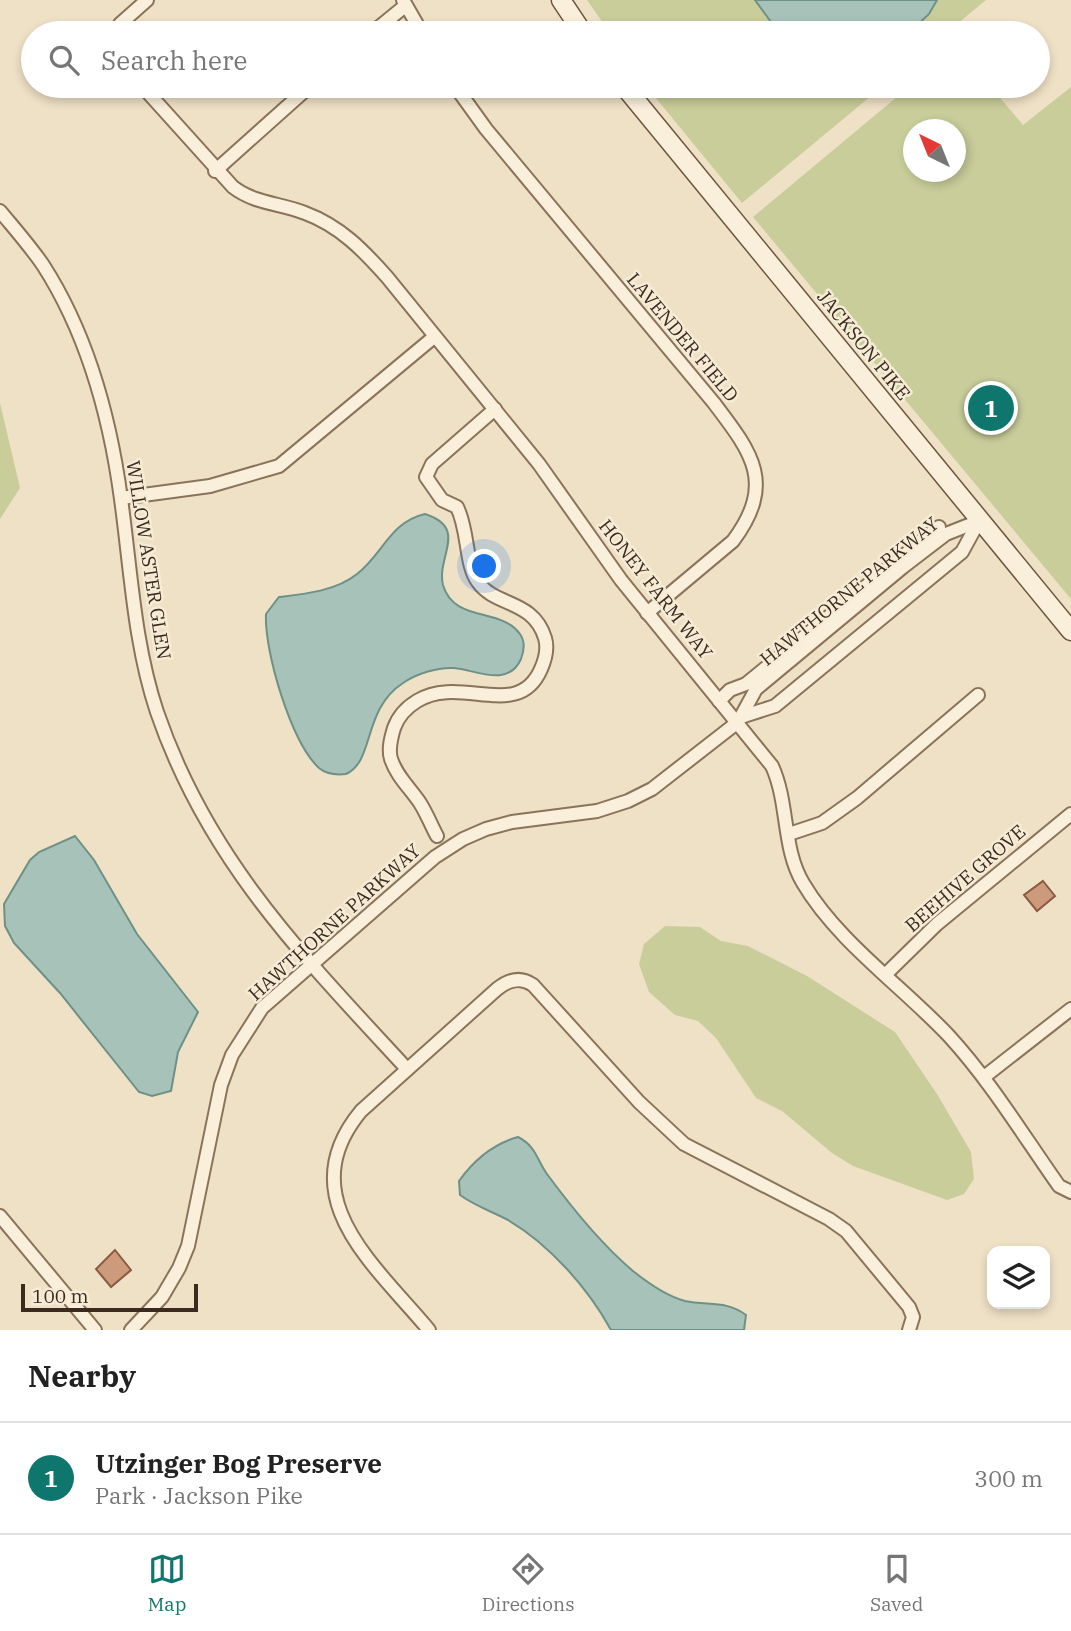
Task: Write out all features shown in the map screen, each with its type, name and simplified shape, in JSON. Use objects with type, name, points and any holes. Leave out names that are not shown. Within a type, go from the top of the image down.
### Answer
[{"type":"main road","points":[[561,0],[575,21]]},
{"type":"main road","name":"JACKSON PIKE","points":[[634,98],[1071,631]]},
{"type":"street","points":[[123,21],[147,0]]},
{"type":"street","points":[[385,21],[404,3],[415,21]]},
{"type":"street","name":"HONEY FARM WAY","points":[[152,98],[215,171],[247,198],[303,212],[345,234],[378,268],[539,464],[647,614],[719,701],[741,719],[772,766],[779,782],[795,865],[823,913],[886,974],[984,1077],[1059,1186],[1071,1192]]},
{"type":"street","points":[[215,171],[297,98]]},
{"type":"street","name":"LAVENDER FIELD","points":[[464,98],[486,129],[714,403],[749,450],[757,484],[752,511],[744,526],[733,541],[647,614]]},
{"type":"street","name":"WILLOW ASTER GLEN","points":[[0,211],[42,263],[60,295],[87,355],[100,393],[121,498],[142,656],[157,711],[178,766],[236,872],[313,965],[407,1069]]},
{"type":"street","points":[[121,498],[209,486],[279,466],[434,337]]},
{"type":"street","points":[[437,836],[390,757],[390,741],[396,722],[409,706],[427,695],[450,690],[496,697],[512,695],[527,688],[539,673],[545,656],[545,639],[534,619],[517,604],[498,598],[478,584],[469,565],[468,539],[457,507],[443,500],[426,477],[432,464],[495,409]]},
{"type":"street","name":"HAWTHORNE PARKWAY","points":[[741,719],[756,690],[903,567],[946,534],[979,521]]},
{"type":"street","name":"HAWTHORNE PARKWAY","points":[[131,1330],[162,1297],[188,1246],[221,1085],[232,1055],[262,1009],[435,857],[463,839],[512,822],[597,811],[628,802],[652,789],[741,719],[775,706],[961,552],[979,521]]},
{"type":"street","points":[[719,701],[730,690],[746,684],[939,527]]},
{"type":"street","points":[[789,834],[822,823],[858,799],[978,695]]},
{"type":"street","name":"BEEHIVE GROVE","points":[[886,974],[937,924],[1071,814]]},
{"type":"street","points":[[429,1330],[353,1238],[337,1208],[333,1167],[346,1131],[361,1111],[504,983],[527,981],[639,1102],[684,1144],[846,1231],[909,1307],[913,1318],[909,1330]]},
{"type":"street","points":[[984,1077],[1071,1009]]},
{"type":"street","points":[[0,1216],[95,1330]]},
{"type":"green space","points":[[587,0],[986,0],[961,21],[602,21]]},
{"type":"green space","points":[[1071,87],[1071,599],[753,217],[896,98],[1000,98],[1023,125]]},
{"type":"green space","points":[[656,98],[869,98],[742,203]]},
{"type":"green space","points":[[0,403],[20,488],[0,519]]},
{"type":"green space","points":[[665,926],[700,927],[721,941],[748,946],[807,976],[895,1032],[937,1094],[971,1152],[974,1179],[964,1194],[947,1200],[853,1166],[832,1153],[782,1111],[756,1098],[716,1038],[698,1021],[675,1015],[649,992],[639,964],[644,944]]},
{"type":"water","points":[[755,0],[937,0],[922,21],[770,21]]},
{"type":"water","points":[[425,514],[438,520],[448,535],[442,574],[443,585],[449,597],[467,610],[502,620],[512,626],[523,640],[521,659],[515,668],[500,675],[447,668],[408,680],[390,694],[381,707],[366,747],[355,767],[346,774],[325,772],[309,755],[289,718],[270,650],[266,614],[279,597],[320,591],[349,580],[366,566],[403,524]]},
{"type":"water","points":[[75,836],[94,860],[137,934],[198,1012],[178,1052],[171,1091],[152,1096],[139,1092],[60,993],[14,943],[5,926],[4,904],[30,860],[39,852]]},
{"type":"water","points":[[518,1137],[532,1149],[547,1174],[587,1225],[633,1271],[678,1299],[724,1305],[739,1310],[746,1315],[744,1330],[611,1330],[591,1298],[553,1254],[508,1220],[460,1195],[459,1181],[471,1166],[492,1148]]},
{"type":"building","points":[[1043,881],[1055,896],[1037,911],[1024,895]]},
{"type":"building","points":[[115,1250],[131,1270],[111,1287],[96,1269]]},
{"type":"place","name":"Utzinger Bog Preserve","points":[[991,408]]}]
